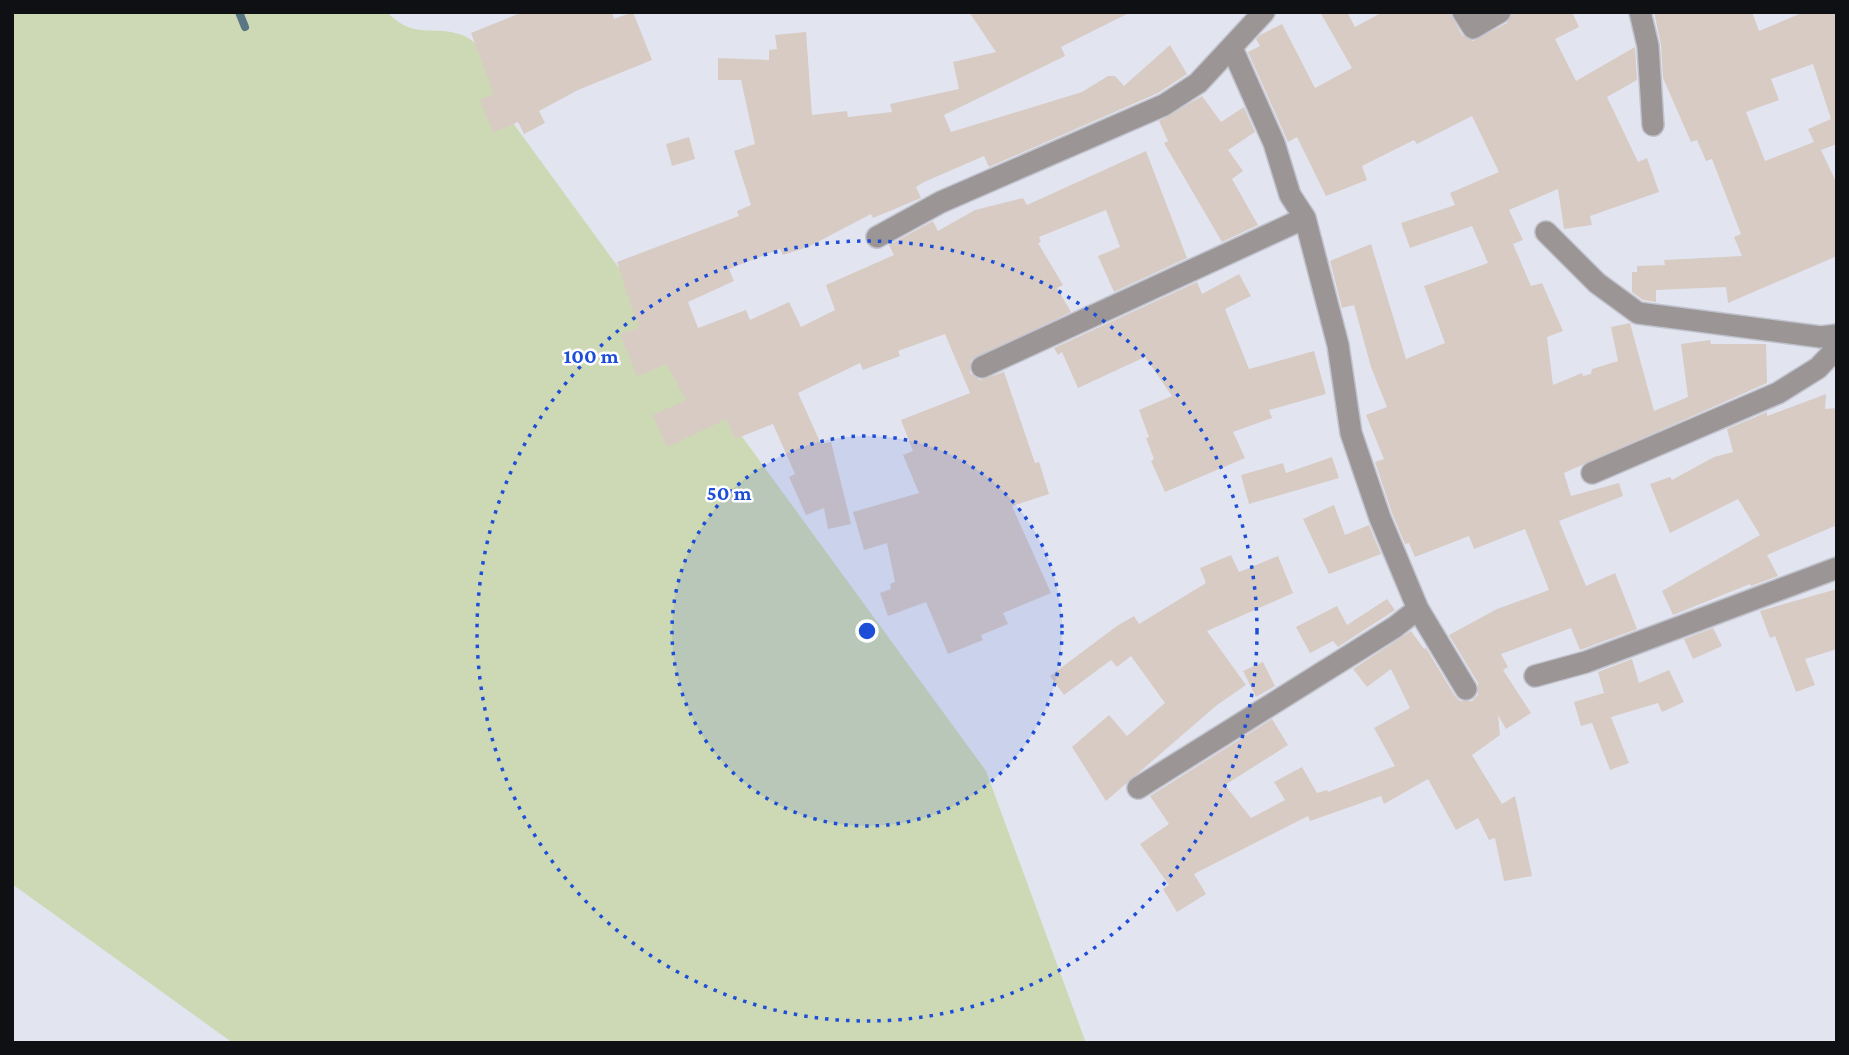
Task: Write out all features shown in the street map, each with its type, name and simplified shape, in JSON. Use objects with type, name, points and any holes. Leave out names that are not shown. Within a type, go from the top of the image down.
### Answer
[{"type":"street","points":[[877,237],[941,202],[1164,105],[1198,83],[1264,12]]},
{"type":"street","points":[[1463,12],[1472,28],[1500,12]]},
{"type":"street","points":[[1640,12],[1648,46],[1653,125]]},
{"type":"street","points":[[1232,48],[1274,143],[1290,195],[1305,218],[1338,345],[1350,433],[1380,518],[1418,609],[1466,689]]},
{"type":"street","points":[[982,367],[1305,218]]},
{"type":"street","points":[[1546,232],[1597,283],[1638,313],[1821,337],[1837,335]]},
{"type":"street","points":[[1592,473],[1778,393],[1818,368],[1837,348]]},
{"type":"street","points":[[1535,676],[1586,662],[1837,568]]},
{"type":"street","points":[[1138,788],[1418,609]]},
{"type":"green space","points":[[12,12],[387,12],[406,26],[451,32],[472,41],[489,61],[495,73],[513,123],[986,771],[1086,1043],[233,1043],[12,884]]},
{"type":"building","points":[[523,12],[612,12],[614,19],[633,12],[652,60],[578,90],[539,111],[545,123],[524,134],[518,122],[493,133],[480,100],[494,94],[471,33]]},
{"type":"building","points":[[969,12],[1131,12],[1061,47],[1065,56],[944,115],[951,132],[1082,92],[1108,76],[1115,76],[1124,86],[1170,45],[1187,74],[1158,93],[989,167],[984,156],[924,182],[916,187],[921,198],[873,218],[871,214],[808,247],[783,255],[780,249],[729,269],[734,281],[688,302],[698,328],[746,310],[750,320],[789,302],[801,327],[835,310],[826,285],[894,255],[889,245],[933,221],[938,231],[975,210],[1023,198],[1027,205],[1146,151],[1187,258],[1114,292],[1098,256],[1120,247],[1106,210],[1039,237],[1041,242],[1038,243],[1063,285],[1057,288],[1071,312],[971,360],[970,373],[980,380],[1004,372],[1035,463],[1039,462],[1049,494],[1012,506],[1051,593],[1003,613],[1008,624],[981,635],[983,640],[948,654],[926,602],[888,616],[880,593],[891,589],[890,584],[895,582],[887,543],[864,550],[853,512],[919,493],[903,455],[913,451],[901,420],[970,393],[945,334],[898,351],[900,356],[863,370],[860,363],[798,393],[821,444],[831,442],[851,524],[828,529],[824,508],[806,515],[789,477],[795,474],[773,424],[735,439],[727,419],[667,447],[653,415],[686,400],[667,364],[637,376],[620,334],[639,328],[617,262],[739,216],[737,211],[751,205],[734,151],[755,144],[741,80],[718,80],[718,58],[769,60],[769,50],[777,49],[775,35],[806,32],[812,115],[847,111],[848,117],[892,112],[890,104],[959,89],[953,62],[996,52]]},
{"type":"building","points":[[1320,12],[1347,12],[1355,27],[1383,12],[1450,12],[1462,35],[1473,41],[1507,23],[1513,12],[1572,12],[1579,27],[1555,39],[1576,81],[1635,47],[1637,80],[1607,97],[1638,162],[1647,158],[1659,192],[1590,216],[1592,225],[1564,229],[1558,189],[1509,210],[1523,240],[1513,244],[1531,286],[1542,283],[1563,331],[1547,337],[1553,385],[1582,373],[1583,376],[1591,374],[1592,369],[1618,361],[1611,327],[1630,323],[1654,411],[1688,397],[1681,344],[1710,340],[1711,344],[1766,344],[1767,383],[1564,473],[1571,496],[1619,483],[1623,496],[1559,521],[1586,586],[1615,573],[1637,629],[1580,650],[1571,628],[1501,654],[1508,667],[1503,670],[1531,713],[1506,729],[1498,715],[1500,735],[1472,755],[1502,804],[1515,796],[1532,876],[1504,881],[1495,838],[1489,840],[1478,818],[1456,830],[1428,779],[1384,804],[1381,796],[1310,821],[1308,816],[1194,874],[1206,894],[1177,912],[1163,889],[1169,885],[1140,844],[1169,824],[1150,796],[1272,719],[1288,745],[1225,785],[1251,818],[1285,800],[1274,782],[1302,767],[1317,793],[1328,792],[1395,766],[1374,728],[1410,708],[1391,669],[1367,687],[1353,669],[1411,631],[1424,649],[1426,648],[1455,696],[1460,701],[1472,701],[1478,695],[1478,683],[1449,635],[1497,609],[1549,590],[1525,529],[1474,549],[1469,536],[1415,557],[1409,543],[1405,544],[1392,513],[1375,462],[1384,459],[1366,415],[1387,407],[1371,367],[1354,305],[1342,308],[1330,261],[1371,244],[1406,359],[1445,343],[1424,286],[1488,263],[1472,226],[1410,248],[1401,223],[1455,205],[1450,193],[1499,172],[1472,116],[1417,144],[1414,140],[1362,166],[1367,180],[1326,196],[1297,137],[1288,142],[1248,52],[1260,46],[1256,39],[1260,35],[1282,24],[1315,88],[1352,68]]},
{"type":"building","points":[[1654,12],[1752,12],[1759,31],[1804,12],[1837,12],[1837,144],[1821,150],[1837,184],[1837,256],[1728,303],[1726,287],[1656,290],[1656,302],[1643,300],[1632,292],[1632,272],[1637,272],[1637,266],[1665,265],[1664,260],[1742,256],[1734,237],[1741,234],[1712,159],[1706,161],[1697,140],[1691,142],[1663,78],[1661,45]],"holes":[[[1813,64],[1831,119],[1808,129],[1814,142],[1765,161],[1746,112],[1779,100],[1771,79]]]},
{"type":"building","points":[[1202,96],[1221,122],[1244,107],[1255,132],[1228,150],[1243,171],[1232,179],[1258,225],[1222,242],[1164,143],[1168,141],[1159,121]]},
{"type":"building","points":[[689,137],[695,159],[672,166],[666,144]]},
{"type":"building","points":[[1239,274],[1251,296],[1225,309],[1249,369],[1314,351],[1326,394],[1269,410],[1272,418],[1233,432],[1245,458],[1165,492],[1151,461],[1154,459],[1146,438],[1149,437],[1139,410],[1172,396],[1145,357],[1078,388],[1062,352],[1058,355],[1054,348],[1197,282],[1202,294]]},
{"type":"building","points":[[1826,394],[1825,409],[1837,408],[1837,525],[1767,555],[1778,576],[1751,586],[1750,584],[1673,615],[1662,591],[1760,535],[1738,499],[1670,533],[1650,484],[1670,477],[1672,480],[1714,457],[1733,452],[1727,429],[1767,412],[1767,416]]},
{"type":"building","points":[[1332,457],[1339,478],[1249,504],[1241,475],[1283,463],[1286,473]]},
{"type":"building","points":[[1334,505],[1345,535],[1369,525],[1381,554],[1329,574],[1303,519]]},
{"type":"building","points":[[1231,555],[1239,572],[1278,556],[1293,593],[1207,631],[1246,685],[1217,705],[1106,801],[1072,747],[1109,715],[1127,736],[1165,703],[1131,656],[1117,667],[1111,660],[1064,695],[1050,676],[1117,626],[1134,616],[1139,624],[1206,583],[1200,568]]},
{"type":"building","points":[[1837,589],[1837,649],[1805,659],[1815,685],[1796,692],[1775,636],[1770,638],[1760,611]]},
{"type":"building","points":[[1387,599],[1395,610],[1338,647],[1333,641],[1310,653],[1296,627],[1337,606],[1347,625]]},
{"type":"building","points":[[1713,628],[1722,646],[1693,659],[1684,639]]},
{"type":"building","points":[[1632,659],[1639,683],[1669,670],[1684,702],[1662,712],[1658,703],[1611,717],[1629,763],[1610,770],[1592,723],[1581,726],[1574,702],[1604,693],[1598,672]]},
{"type":"building","points":[[1263,662],[1275,686],[1256,697],[1243,671]]},
{"type":"waterway","points":[[239,12],[245,27]]}]
